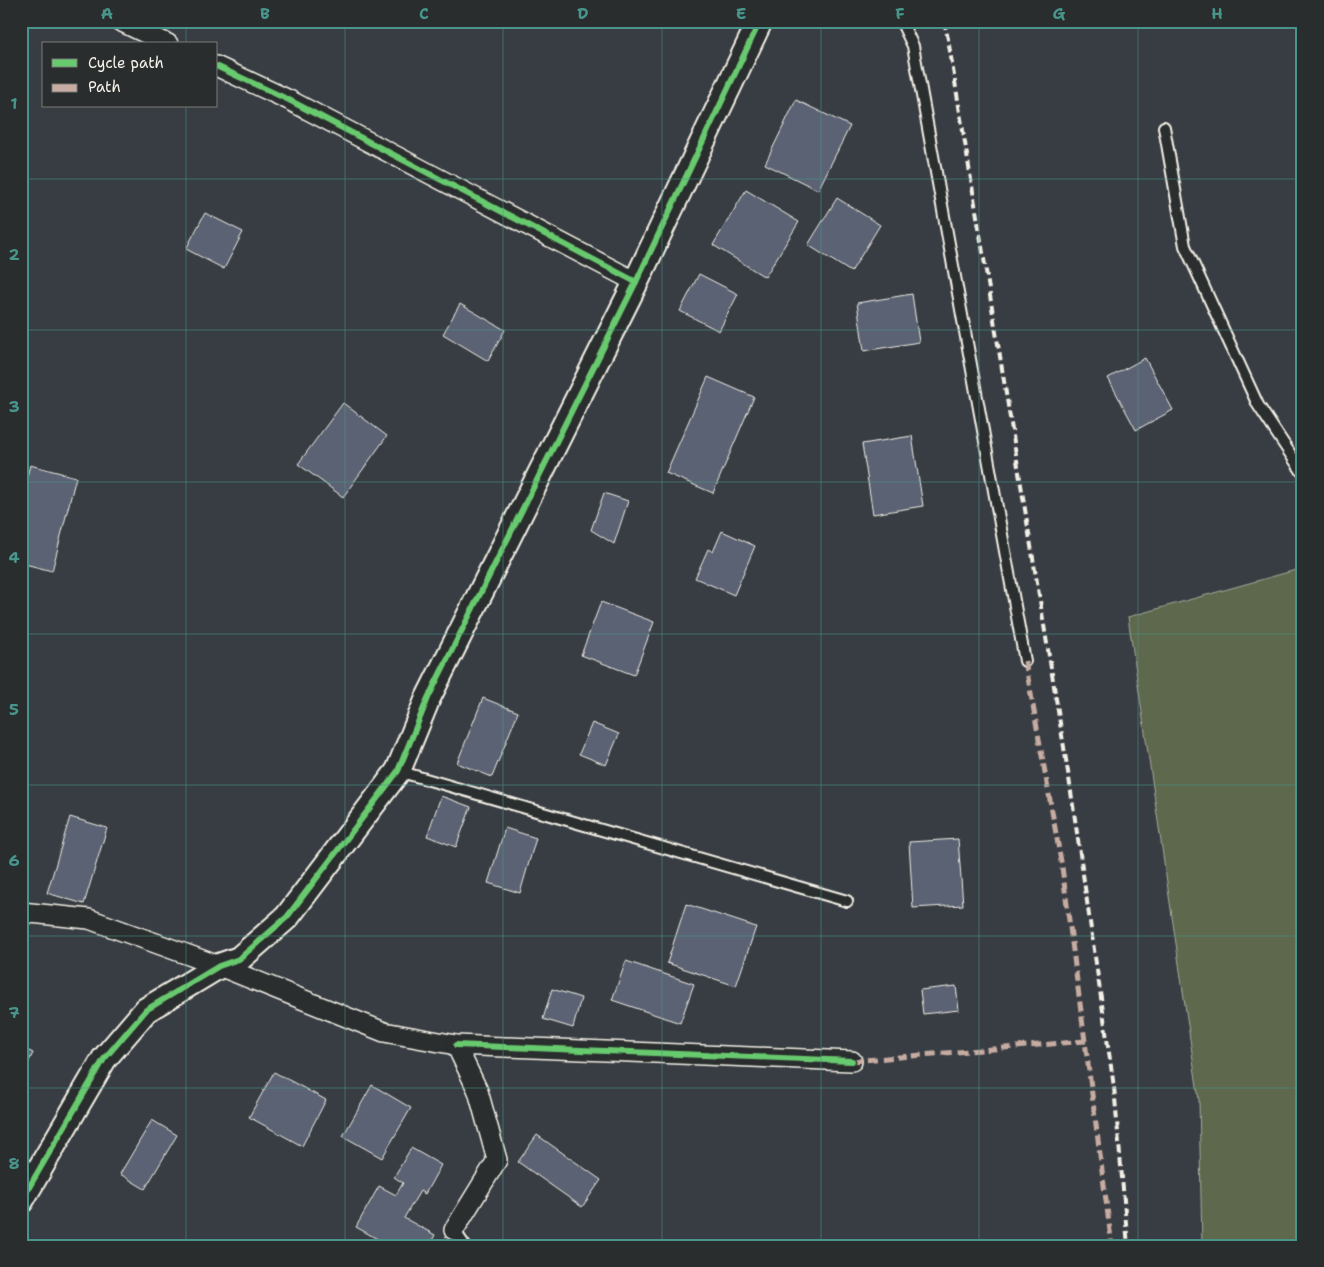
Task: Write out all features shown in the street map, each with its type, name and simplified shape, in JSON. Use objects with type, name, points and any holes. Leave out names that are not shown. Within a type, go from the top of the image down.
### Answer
[{"type":"street","points":[[120,21],[164,42]]},
{"type":"street","points":[[21,1201],[104,1058],[146,1010],[220,966],[239,959],[287,916],[398,771],[428,698],[636,282],[760,21]]},
{"type":"street","points":[[218,67],[289,100],[636,282]]},
{"type":"street","points":[[21,912],[89,919],[220,966],[384,1032],[456,1045],[852,1061]]},
{"type":"street","points":[[454,1230],[497,1160],[478,1091],[456,1045]]},
{"type":"lane","points":[[901,21],[913,46],[1025,661]]},
{"type":"lane","points":[[1164,126],[1185,246],[1258,404],[1303,473]]},
{"type":"lane","points":[[398,771],[847,901]]},
{"type":"lane","points":[[454,1230],[465,1246]]},
{"type":"green space","points":[[1303,568],[1303,1246],[1202,1246],[1199,1100],[1128,617]]},
{"type":"building","points":[[796,100],[850,126],[818,190],[765,164]]},
{"type":"building","points":[[746,190],[799,222],[765,277],[713,245]]},
{"type":"building","points":[[837,198],[880,225],[851,272],[808,245]]},
{"type":"building","points":[[205,213],[243,232],[224,269],[186,249]]},
{"type":"building","points":[[699,274],[738,294],[719,331],[680,311]]},
{"type":"building","points":[[912,294],[919,342],[864,351],[857,303]]},
{"type":"building","points":[[460,304],[505,330],[488,361],[443,334]]},
{"type":"building","points":[[1145,358],[1173,410],[1136,430],[1108,378]]},
{"type":"building","points":[[708,377],[754,397],[713,493],[666,473]]},
{"type":"building","points":[[343,403],[387,436],[343,497],[298,464]]},
{"type":"building","points":[[912,436],[923,506],[873,514],[862,444]]},
{"type":"building","points":[[30,465],[76,477],[52,571],[21,563],[21,499]]},
{"type":"building","points":[[604,493],[628,501],[614,544],[591,530]]},
{"type":"building","points":[[722,531],[755,546],[734,595],[695,578],[708,549],[713,552]]},
{"type":"building","points":[[601,602],[654,622],[634,675],[581,655]]},
{"type":"building","points":[[483,698],[518,712],[492,777],[457,763]]},
{"type":"building","points":[[592,723],[619,734],[606,765],[579,754]]},
{"type":"building","points":[[441,796],[471,807],[456,847],[427,836]]},
{"type":"building","points":[[70,817],[107,828],[84,904],[47,893]]},
{"type":"building","points":[[505,828],[536,838],[520,893],[488,883]]},
{"type":"building","points":[[958,839],[963,905],[913,908],[909,842]]},
{"type":"building","points":[[686,904],[756,927],[736,986],[667,963]]},
{"type":"building","points":[[626,961],[694,984],[680,1023],[612,1000]]},
{"type":"building","points":[[956,986],[959,1010],[923,1014],[920,990]]},
{"type":"building","points":[[552,989],[581,998],[573,1028],[543,1019]]},
{"type":"building","points":[[21,1047],[33,1053],[21,1078]]},
{"type":"building","points":[[274,1072],[326,1100],[302,1146],[249,1117]]},
{"type":"building","points":[[372,1085],[411,1108],[382,1158],[343,1136]]},
{"type":"building","points":[[152,1120],[177,1135],[145,1189],[120,1174]]},
{"type":"building","points":[[537,1135],[601,1180],[582,1207],[518,1162]]},
{"type":"building","points":[[411,1148],[441,1165],[425,1194],[420,1191],[404,1218],[435,1235],[429,1246],[390,1246],[356,1227],[379,1186],[396,1195],[403,1183],[394,1177]]},
{"type":"railway","points":[[944,21],[1069,778],[1114,1087],[1128,1246]]},
{"type":"marked path","points":[[1025,661],[1062,867],[1112,1246]]},
{"type":"marked path","points":[[852,1061],[1086,1041]]},
{"type":"cycle path","points":[[21,1201],[104,1059],[146,1010],[219,966],[239,959],[287,917],[398,771],[428,698],[636,282],[760,21]]},
{"type":"cycle path","points":[[218,67],[289,100],[636,282]]},
{"type":"cycle path","points":[[456,1045],[852,1061]]}]
